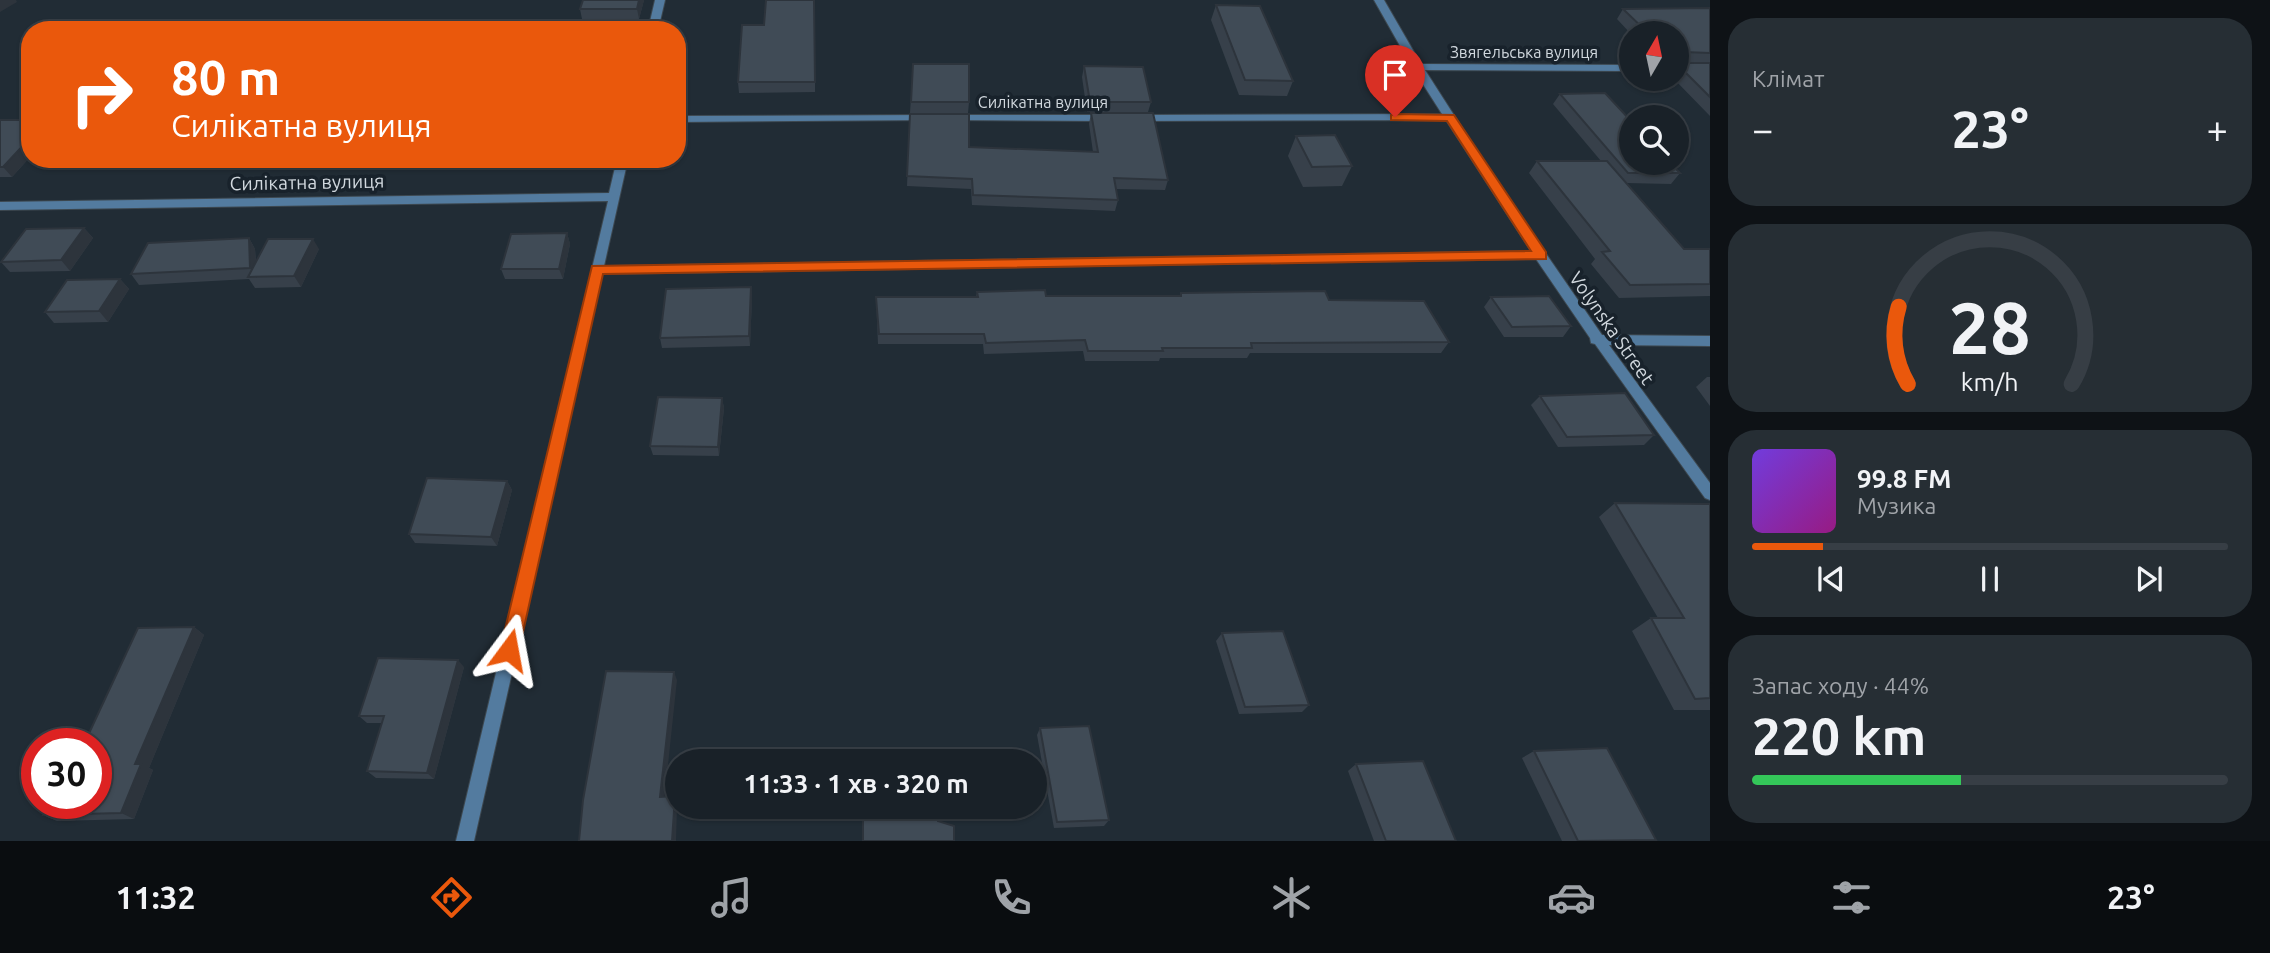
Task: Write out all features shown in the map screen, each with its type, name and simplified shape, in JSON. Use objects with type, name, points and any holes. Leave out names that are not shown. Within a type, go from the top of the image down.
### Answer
[{"type":"street","points":[[655,21],[660,0]]},
{"type":"street","name":"Volynska Street","points":[[1380,0],[1417,67],[1596,340],[1710,494]]},
{"type":"street","name":"Звягельська вулиця","points":[[1417,67],[1619,68]]},
{"type":"street","name":"Силікатна вулиця","points":[[686,119],[1450,117]]},
{"type":"street","points":[[465,841],[621,168]]},
{"type":"street","name":"Силікатна вулиця","points":[[0,206],[614,197]]},
{"type":"street","points":[[597,270],[1541,256]]},
{"type":"street","points":[[1596,340],[1710,341]]},
{"type":"building","points":[[583,0],[639,0],[637,9],[580,9]]},
{"type":"building","points":[[766,0],[814,0],[815,82],[738,82],[742,25],[764,25]]},
{"type":"building","points":[[1216,5],[1260,6],[1293,81],[1245,80]]},
{"type":"building","points":[[1710,8],[1710,53],[1689,52],[1689,21],[1636,21],[1623,9]]},
{"type":"building","points":[[1689,63],[1710,63],[1710,97],[1689,76]]},
{"type":"building","points":[[913,64],[969,64],[969,102],[911,102]]},
{"type":"building","points":[[1084,66],[1143,67],[1151,102],[1090,102]]},
{"type":"building","points":[[1605,93],[1619,108],[1619,163],[1560,94]]},
{"type":"building","points":[[1091,113],[1153,113],[1168,180],[1114,178],[1118,200],[973,195],[972,179],[907,176],[910,114],[969,114],[969,147],[1098,152]]},
{"type":"building","points":[[0,120],[21,120],[21,148],[0,167]]},
{"type":"building","points":[[1335,135],[1352,166],[1312,167],[1296,136]]},
{"type":"building","points":[[1537,161],[1607,161],[1684,249],[1710,249],[1710,284],[1630,285],[1602,252],[1610,251]]},
{"type":"building","points":[[84,228],[61,260],[1,262],[26,229]]},
{"type":"building","points":[[567,233],[559,269],[501,269],[511,234]]},
{"type":"building","points":[[249,238],[250,268],[131,274],[148,243]]},
{"type":"building","points":[[268,239],[313,239],[294,276],[248,277]]},
{"type":"building","points":[[120,279],[99,311],[45,312],[67,280]]},
{"type":"building","points":[[751,287],[749,336],[660,338],[666,289]]},
{"type":"building","points":[[1045,290],[1046,296],[1181,296],[1181,293],[1325,291],[1329,300],[1424,301],[1449,342],[1251,343],[1252,348],[1088,351],[1085,340],[986,343],[984,334],[879,334],[876,297],[978,297],[977,292]]},
{"type":"building","points":[[1549,296],[1571,326],[1512,327],[1491,297]]},
{"type":"building","points":[[1625,393],[1654,435],[1567,437],[1540,396]]},
{"type":"building","points":[[658,397],[722,398],[718,447],[650,446]]},
{"type":"building","points":[[427,478],[507,481],[491,537],[409,534]]},
{"type":"building","points":[[1615,503],[1710,504],[1710,698],[1695,699],[1651,618],[1684,618]]},
{"type":"building","points":[[194,627],[135,764],[141,764],[121,813],[112,813],[112,728],[91,728],[138,628]]},
{"type":"building","points":[[1283,631],[1309,705],[1245,707],[1222,633]]},
{"type":"building","points":[[378,658],[458,660],[427,773],[367,771],[384,716],[359,716]]},
{"type":"building","points":[[606,671],[674,672],[660,797],[665,797],[665,819],[673,819],[672,841],[579,841],[583,800]]},
{"type":"building","points":[[1089,726],[1109,820],[1057,822],[1047,767],[1047,749],[1044,749],[1040,728]]},
{"type":"building","points":[[1607,748],[1656,840],[1578,841],[1534,751]]},
{"type":"building","points":[[1423,761],[1456,841],[1386,841],[1356,764]]},
{"type":"building","points":[[863,819],[938,819],[954,826],[954,841],[863,841]]},
{"type":"route","points":[[509,650],[597,270],[1541,256],[1450,117],[1395,117]]}]
